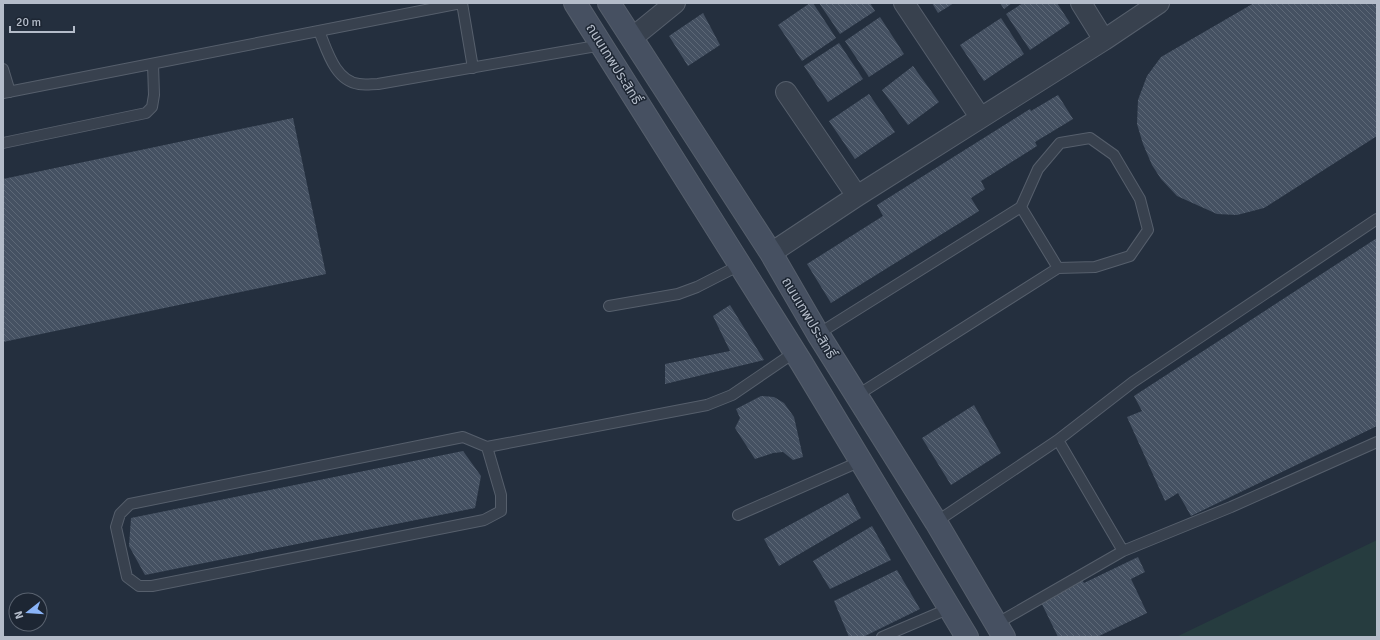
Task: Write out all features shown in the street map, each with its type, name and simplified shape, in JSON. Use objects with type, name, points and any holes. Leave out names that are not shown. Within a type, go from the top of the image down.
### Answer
[{"type":"main road","name":"ถนนเทพประสิทธิ์","points":[[575,3],[795,352],[967,637]]},
{"type":"main road","name":"ถนนเทพประสิทธิ์","points":[[609,3],[771,253],[818,334],[936,522],[1000,630]]},
{"type":"street","points":[[632,38],[675,3]]},
{"type":"street","points":[[904,3],[980,117]]},
{"type":"street","points":[[1081,3],[1104,40]]},
{"type":"street","points":[[771,253],[857,196],[1104,40],[1159,3]]},
{"type":"street","points":[[786,92],[857,196]]},
{"type":"lane","points":[[3,69],[6,93],[319,31],[431,6],[462,3],[473,68]]},
{"type":"lane","points":[[319,31],[333,64],[344,78],[358,84],[378,84],[602,45]]},
{"type":"lane","points":[[3,143],[146,113],[152,107],[154,95],[152,64]]},
{"type":"lane","points":[[818,334],[1021,207],[1038,168],[1060,143],[1090,138],[1114,155],[1140,199],[1148,230],[1130,256],[1095,268],[1058,268],[856,396]]},
{"type":"lane","points":[[1021,207],[1058,268]]},
{"type":"lane","points":[[936,522],[1058,440],[1133,382],[1377,219]]},
{"type":"lane","points":[[609,306],[678,294],[696,287],[740,265]]},
{"type":"lane","points":[[487,447],[501,495],[501,511],[484,520],[152,586],[139,586],[127,577],[116,527],[120,514],[130,504],[463,437],[487,447],[707,405],[732,395],[795,352]]},
{"type":"lane","points":[[1058,440],[1123,551]]},
{"type":"lane","points":[[1000,630],[1123,551],[1232,507],[1377,442]]},
{"type":"lane","points":[[738,515],[861,461]]},
{"type":"lane","points":[[882,637],[950,608]]},
{"type":"green space","points":[[1377,540],[1377,637],[1176,637]]},
{"type":"building","points":[[810,3],[813,3],[836,38],[802,61],[778,25]]},
{"type":"building","points":[[819,3],[870,3],[875,11],[840,34]]},
{"type":"building","points":[[932,3],[954,3],[938,13]]},
{"type":"building","points":[[1000,3],[1012,3],[1004,9]]},
{"type":"building","points":[[1023,3],[1057,3],[1070,23],[1030,50],[1006,14]]},
{"type":"building","points":[[1254,3],[1377,3],[1377,136],[1264,208],[1237,215],[1217,214],[1177,196],[1161,179],[1152,165],[1143,144],[1137,124],[1138,100],[1147,76],[1161,57]]},
{"type":"building","points":[[703,13],[720,45],[688,66],[669,36]]},
{"type":"building","points":[[880,17],[904,54],[869,77],[845,41]]},
{"type":"building","points":[[1001,18],[1024,54],[984,81],[960,45]]},
{"type":"building","points":[[839,43],[863,79],[828,102],[804,66]]},
{"type":"building","points":[[913,66],[939,102],[908,125],[882,90]]},
{"type":"building","points":[[869,94],[895,132],[855,159],[829,121]]},
{"type":"building","points":[[1058,95],[1073,119],[1035,142],[1037,146],[981,181],[985,189],[971,198],[979,211],[831,303],[807,264],[883,216],[877,205],[1030,109],[1031,111]]},
{"type":"building","points":[[293,118],[326,274],[3,342],[3,179]]},
{"type":"building","points":[[1377,238],[1377,426],[1191,516],[1178,493],[1165,501],[1127,417],[1142,411],[1134,396]]},
{"type":"building","points":[[730,305],[764,360],[665,384],[665,364],[730,351],[713,316]]},
{"type":"building","points":[[761,396],[774,397],[784,403],[794,417],[803,457],[793,460],[783,452],[773,453],[755,459],[735,428],[740,418],[736,409]]},
{"type":"building","points":[[974,405],[1001,453],[951,485],[922,438]]},
{"type":"building","points":[[463,451],[481,476],[475,508],[145,575],[129,546],[131,518]]},
{"type":"building","points":[[848,493],[861,518],[779,566],[764,539]]},
{"type":"building","points":[[872,526],[891,560],[830,589],[813,561]]},
{"type":"building","points":[[1138,557],[1145,572],[1131,579],[1147,613],[1097,637],[1058,637],[1040,600],[1082,580],[1084,583]]},
{"type":"building","points":[[897,570],[920,609],[863,637],[849,637],[834,601]]}]
